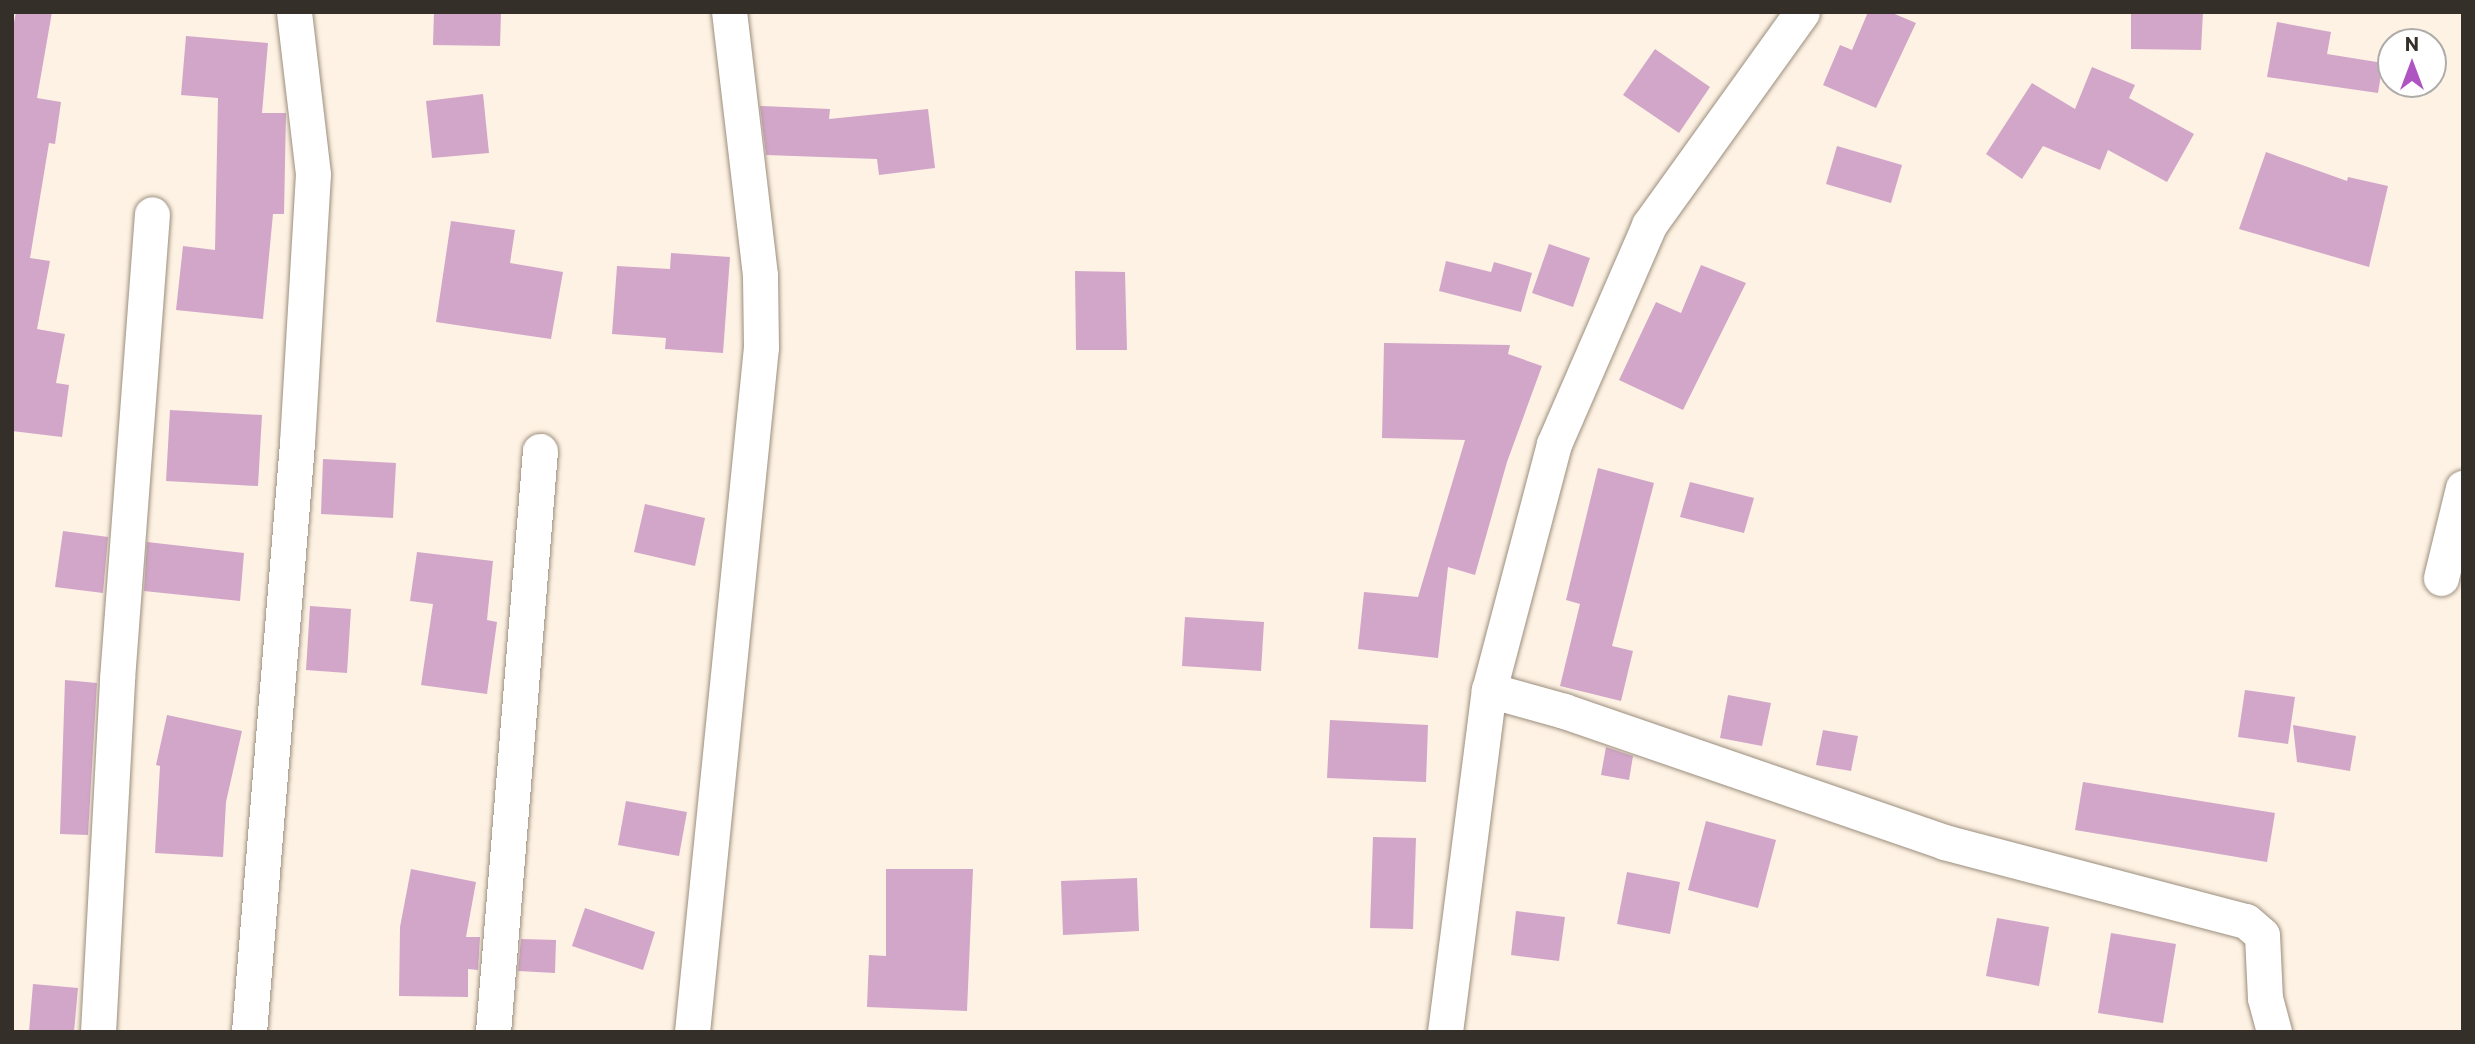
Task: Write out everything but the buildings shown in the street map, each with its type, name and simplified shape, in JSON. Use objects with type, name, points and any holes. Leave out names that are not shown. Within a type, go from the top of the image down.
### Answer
[{"type":"street","points":[[249,1032],[296,443],[313,174],[294,12]]},
{"type":"street","points":[[691,1032],[761,347],[760,275],[729,12]]},
{"type":"street","points":[[1445,1032],[1489,690],[1554,444],[1649,225],[1802,12]]},
{"type":"street","points":[[98,1032],[118,666],[152,214]]},
{"type":"street","points":[[493,1032],[540,451]]},
{"type":"street","points":[[2441,578],[2463,488]]},
{"type":"street","points":[[1489,690],[1564,711],[1944,842],[2246,921],[2262,935],[2265,998],[2274,1032]]}]
